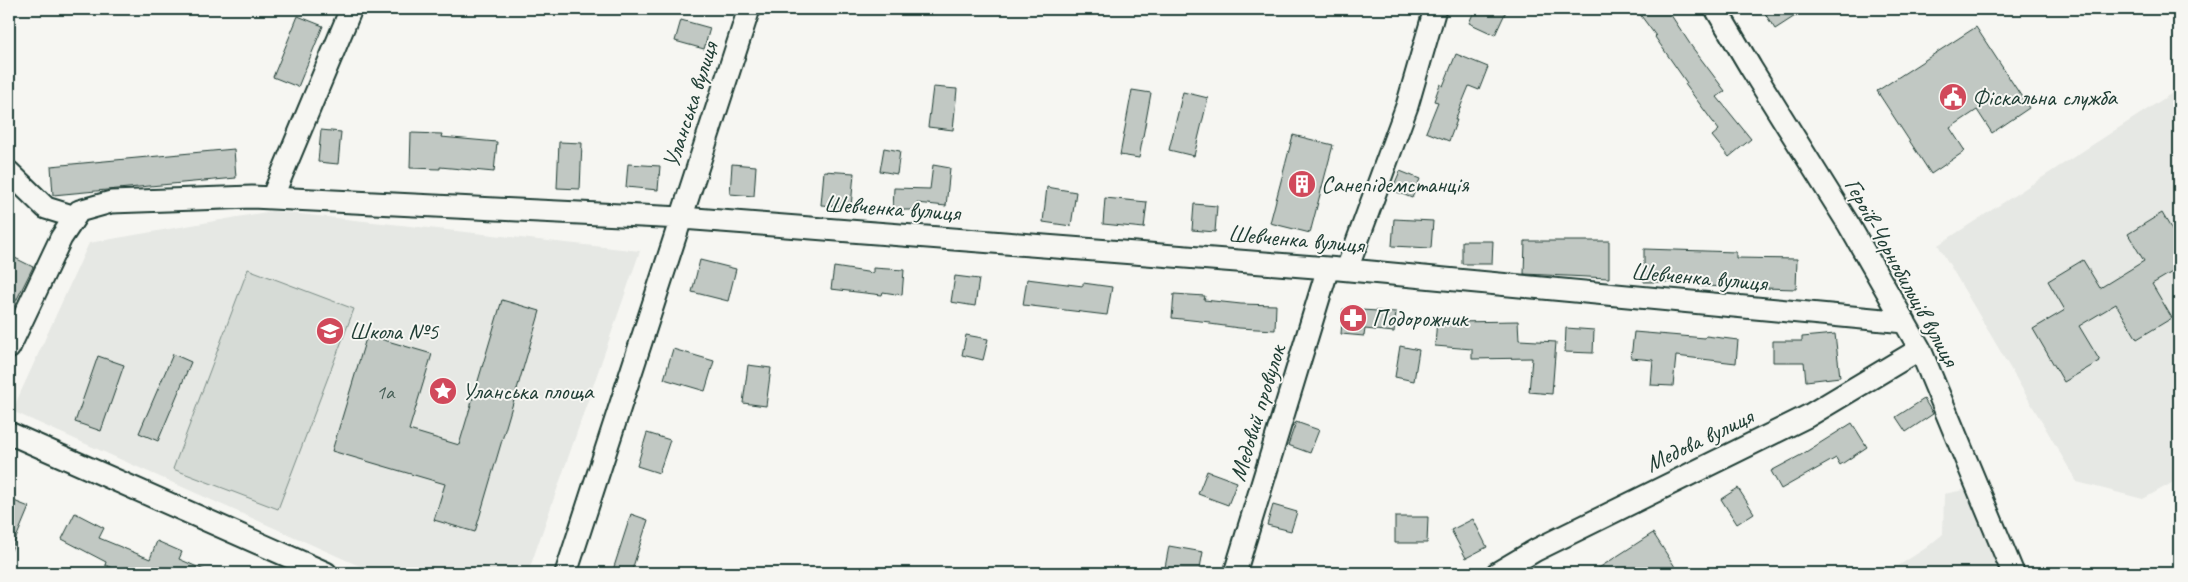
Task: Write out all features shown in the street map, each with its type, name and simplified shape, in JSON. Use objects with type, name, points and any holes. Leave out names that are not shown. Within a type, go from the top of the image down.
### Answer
[{"type":"street","points":[[272,198],[351,9]]},
{"type":"street","name":"Уланська вулиця","points":[[682,218],[749,9]]},
{"type":"street","name":"Медовий провулок","points":[[1235,573],[1338,268],[1407,106],[1435,9]]},
{"type":"street","name":"Героїв-Чорнобильців вулиця","points":[[1716,10],[1849,225],[1920,349],[2013,573]]},
{"type":"street","points":[[9,172],[46,208],[75,217]]},
{"type":"street","points":[[9,348],[61,238],[79,211],[111,202],[272,198],[682,218],[566,573]]},
{"type":"street","name":"Шевченка вулиця","points":[[682,218],[1338,268],[1905,322]]},
{"type":"street","name":"Медова вулиця","points":[[1497,573],[1536,550],[1808,416],[1920,349]]},
{"type":"street","points":[[9,433],[326,573]]},
{"type":"shaded area","points":[[2177,90],[2179,93],[2179,479],[2143,499],[2077,482],[1938,245]]},
{"type":"shaded area","name":"Школа №5","points":[[272,211],[640,251],[528,573],[375,573],[12,411],[89,243]]},
{"type":"shaded area","points":[[248,269],[354,309],[278,509],[173,469]]},
{"type":"shaded area","points":[[1984,486],[2006,573],[1887,573],[1926,548],[1943,534],[1944,494]]},
{"type":"building","points":[[1475,9],[1507,9],[1495,35],[1469,23]]},
{"type":"building","points":[[1636,9],[1667,9],[1692,47],[1725,91],[1717,97],[1751,139],[1729,157],[1712,136],[1719,130],[1685,84],[1687,83]]},
{"type":"building","points":[[1762,9],[1806,9],[1775,29]]},
{"type":"building","points":[[298,16],[323,26],[298,87],[273,77]]},
{"type":"building","points":[[681,20],[710,28],[704,49],[675,41]]},
{"type":"building","points":[[1976,27],[2029,108],[1992,133],[1977,110],[1950,128],[1965,151],[1931,174],[1877,91]]},
{"type":"building","points":[[1456,54],[1488,67],[1479,90],[1469,86],[1455,120],[1457,120],[1449,141],[1426,132],[1438,102],[1434,101],[1440,84],[1443,86]]},
{"type":"building","points":[[933,87],[957,89],[953,130],[928,127]]},
{"type":"building","points":[[1132,90],[1151,93],[1139,158],[1120,155]]},
{"type":"building","points":[[1183,92],[1208,98],[1194,156],[1169,150]]},
{"type":"building","points":[[321,130],[341,132],[338,164],[318,162]]},
{"type":"building","points":[[411,133],[442,134],[441,137],[497,142],[494,172],[440,167],[440,169],[410,168]]},
{"type":"building","name":"Санепідемстанція","points":[[1293,135],[1333,145],[1310,233],[1270,223]]},
{"type":"building","points":[[559,142],[582,143],[580,189],[557,188]]},
{"type":"building","points":[[884,148],[900,151],[897,174],[880,171]]},
{"type":"building","points":[[234,149],[236,178],[53,195],[51,166]]},
{"type":"building","points":[[628,164],[660,166],[658,190],[626,187]]},
{"type":"building","points":[[732,164],[756,166],[754,196],[730,194]]},
{"type":"building","points":[[933,165],[950,168],[946,206],[917,203],[916,210],[893,210],[894,188],[930,189]]},
{"type":"building","points":[[824,171],[854,173],[851,207],[821,205]]},
{"type":"building","points":[[1400,171],[1420,179],[1412,198],[1392,190]]},
{"type":"building","points":[[1047,187],[1076,192],[1071,226],[1043,222]]},
{"type":"building","points":[[1105,198],[1147,202],[1144,228],[1103,224]]},
{"type":"building","points":[[1194,204],[1217,206],[1215,232],[1192,230]]},
{"type":"building","points":[[2162,213],[2179,242],[2179,268],[2152,284],[2172,318],[2137,339],[2116,304],[2079,326],[2100,361],[2064,382],[2033,329],[2065,310],[2048,281],[2083,260],[2100,288],[2144,261],[2128,234]]},
{"type":"building","points":[[1394,219],[1433,221],[1431,248],[1392,246]]},
{"type":"building","points":[[1462,241],[1493,241],[1492,264],[1462,264]]},
{"type":"building","points":[[1525,241],[1609,241],[1609,278],[1524,274]]},
{"type":"building","points":[[1644,249],[1736,252],[1736,258],[1797,259],[1796,289],[1700,286],[1700,282],[1644,282]]},
{"type":"building","points":[[9,255],[33,267],[9,315]]},
{"type":"building","points":[[700,260],[736,269],[728,301],[692,292]]},
{"type":"building","points":[[834,267],[873,273],[873,268],[904,270],[902,295],[883,292],[882,295],[831,289]]},
{"type":"building","points":[[955,276],[979,279],[975,306],[951,302]]},
{"type":"building","points":[[1027,279],[1083,286],[1083,283],[1112,287],[1107,315],[1023,305]]},
{"type":"building","points":[[1174,294],[1205,296],[1204,300],[1241,304],[1276,305],[1275,330],[1239,328],[1210,324],[1210,322],[1172,318]]},
{"type":"building","points":[[502,300],[540,311],[475,532],[434,520],[445,484],[332,451],[367,335],[432,354],[409,430],[459,445]]},
{"type":"building","points":[[1343,309],[1396,312],[1394,332],[1365,329],[1364,336],[1341,334]]},
{"type":"building","points":[[1437,318],[1456,319],[1455,322],[1518,321],[1519,340],[1556,342],[1552,394],[1529,392],[1532,358],[1472,359],[1472,349],[1435,346]]},
{"type":"building","points":[[1566,328],[1594,330],[1593,353],[1565,352]]},
{"type":"building","points":[[1634,332],[1705,338],[1706,336],[1738,340],[1736,363],[1676,356],[1673,386],[1651,385],[1653,360],[1631,358]]},
{"type":"building","points":[[1835,334],[1840,377],[1806,381],[1804,362],[1773,362],[1773,341],[1802,341],[1802,337]]},
{"type":"building","points":[[966,335],[988,339],[983,360],[962,355]]},
{"type":"building","points":[[1400,346],[1419,350],[1414,381],[1395,377]]},
{"type":"building","points":[[673,349],[714,361],[705,391],[664,379]]},
{"type":"building","points":[[173,354],[191,362],[158,441],[139,433]]},
{"type":"building","points":[[98,356],[124,365],[101,431],[75,422]]},
{"type":"building","points":[[748,365],[771,368],[766,406],[743,403]]},
{"type":"building","points":[[1924,399],[1933,414],[1906,432],[1896,417]]},
{"type":"building","points":[[1296,422],[1319,430],[1310,453],[1288,445]]},
{"type":"building","points":[[1852,423],[1867,447],[1840,465],[1836,458],[1781,489],[1771,471],[1801,455]]},
{"type":"building","points":[[647,433],[670,440],[659,473],[637,466]]},
{"type":"building","points":[[1207,471],[1237,482],[1228,505],[1198,494]]},
{"type":"building","points":[[1738,488],[1754,513],[1737,524],[1721,499]]},
{"type":"building","points":[[9,499],[29,507],[9,555]]},
{"type":"building","points":[[1273,505],[1297,512],[1291,531],[1267,525]]},
{"type":"building","points":[[75,513],[104,528],[99,538],[150,559],[157,541],[182,552],[179,559],[211,573],[124,573],[105,565],[106,562],[62,539]]},
{"type":"building","points":[[631,514],[648,520],[631,573],[612,573]]},
{"type":"building","points":[[1395,517],[1428,517],[1427,543],[1395,543]]},
{"type":"building","points":[[1473,519],[1487,547],[1466,558],[1451,530]]},
{"type":"building","points":[[1653,533],[1679,573],[1591,573]]},
{"type":"building","points":[[1169,546],[1203,552],[1199,573],[1164,573]]},
{"type":"place","name":"Фіскальна служба","points":[[1953,97]]},
{"type":"place","name":"Санепідемстанція","points":[[1302,184]]},
{"type":"place","name":"Подорожник","points":[[1353,318]]},
{"type":"place","name":"Школа №5","points":[[330,331]]},
{"type":"place","name":"Уланська площа","points":[[443,391]]}]
